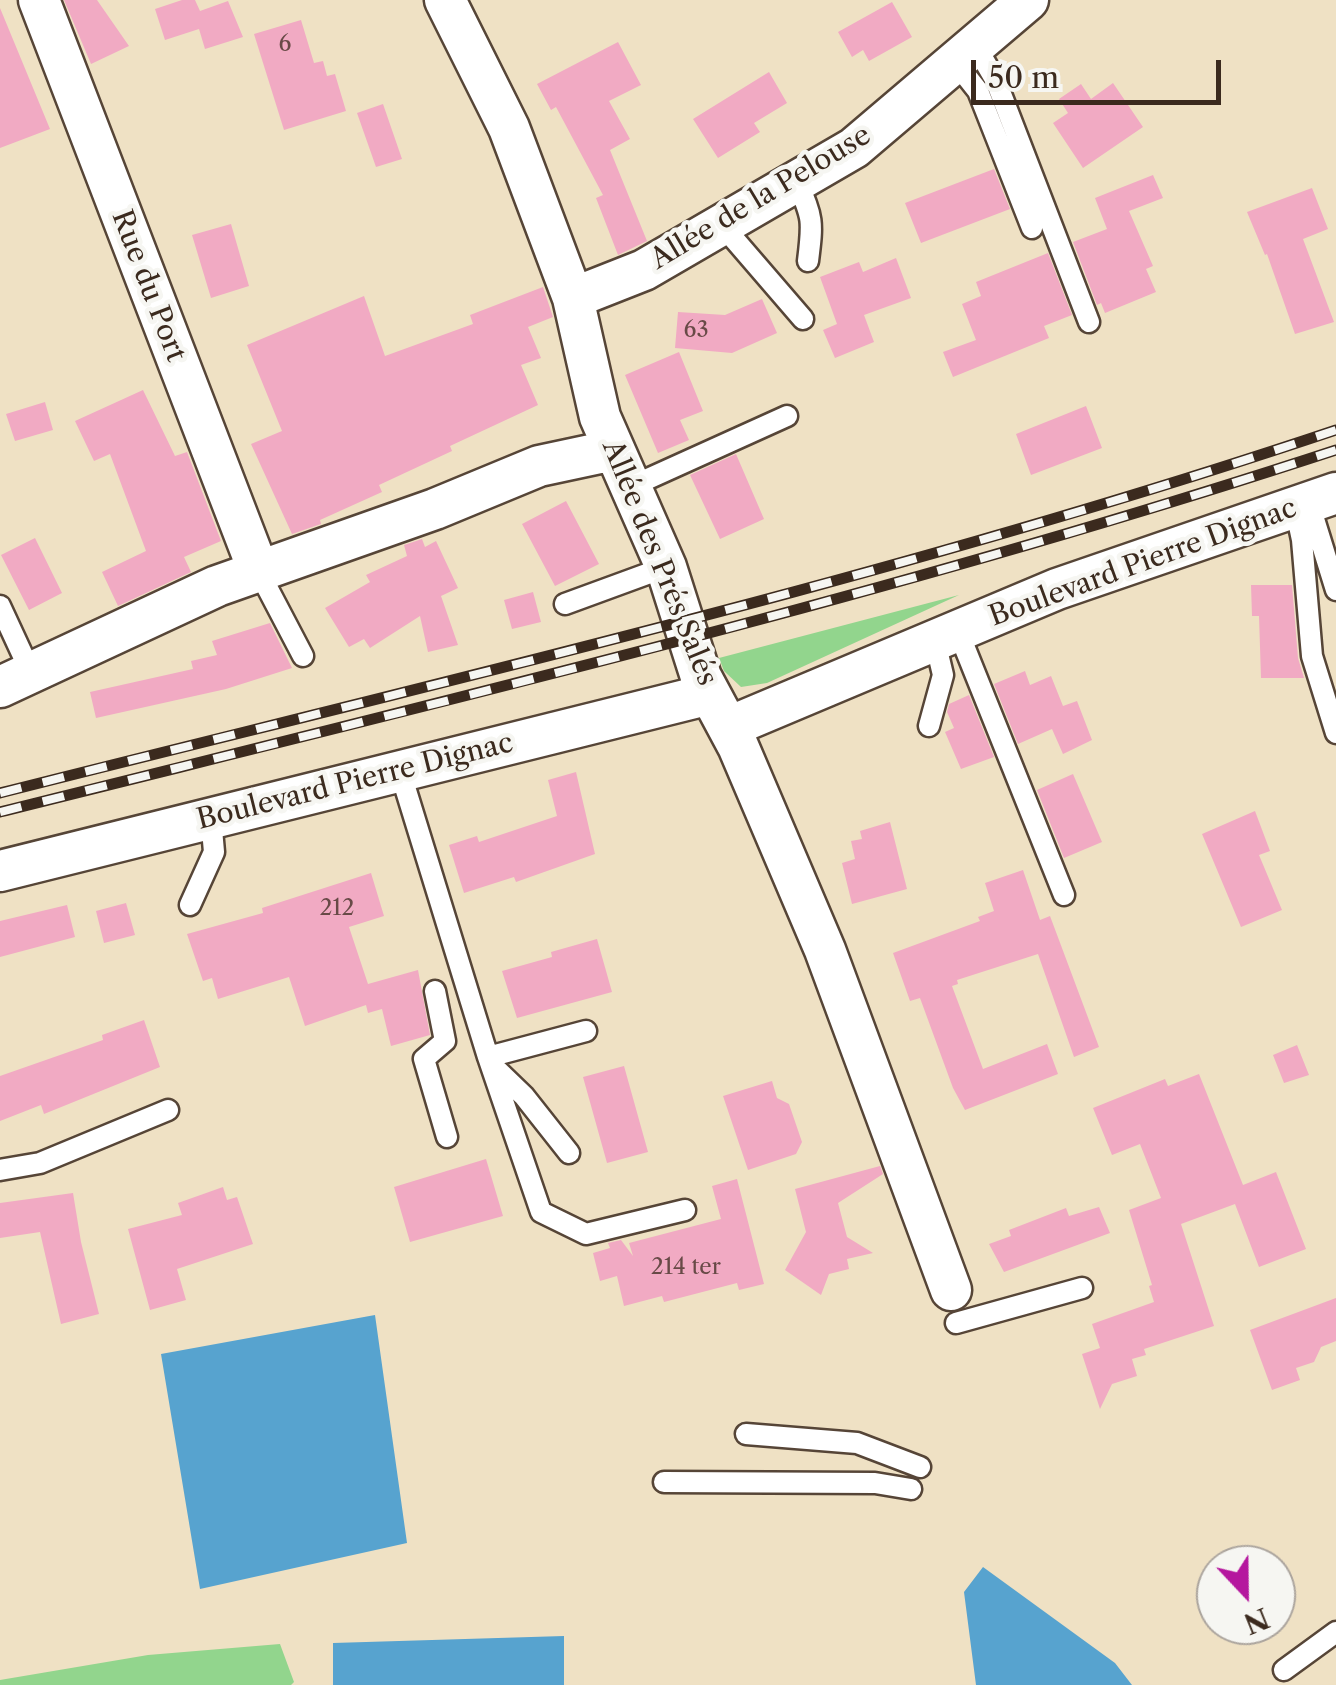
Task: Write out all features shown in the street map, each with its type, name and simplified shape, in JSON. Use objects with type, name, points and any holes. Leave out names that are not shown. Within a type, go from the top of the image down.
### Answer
[{"type":"street","name":"Rue du Port","points":[[39,0],[260,572]]},
{"type":"street","name":"Allée des Prés Salés","points":[[445,0],[509,128],[573,298],[600,417],[666,567],[695,658],[825,950],[954,1307]]},
{"type":"street","name":"Allée de la Pelouse","points":[[573,298],[644,270],[854,148],[1028,0]]},
{"type":"street","points":[[15,680],[218,586],[539,466],[614,450]]},
{"type":"street","name":"Boulevard Pierre Dignac","points":[[0,870],[400,772],[720,710],[946,636],[1100,573],[1313,501]]},
{"type":"lane","points":[[965,54],[1032,228]]},
{"type":"lane","points":[[965,54],[996,81],[1089,322]]},
{"type":"lane","points":[[796,182],[810,207],[813,222],[808,261]]},
{"type":"lane","points":[[722,225],[803,318]]},
{"type":"lane","points":[[630,487],[787,416]]},
{"type":"lane","points":[[1313,501],[1336,590]]},
{"type":"lane","points":[[1313,501],[1302,540],[1312,656],[1336,733]]},
{"type":"lane","points":[[564,604],[666,567]]},
{"type":"lane","points":[[260,572],[303,656]]},
{"type":"lane","points":[[0,606],[15,680]]},
{"type":"lane","points":[[929,726],[943,675],[946,636]]},
{"type":"lane","points":[[946,636],[1064,895]]},
{"type":"lane","points":[[400,772],[489,1061],[541,1212],[586,1234],[685,1210]]},
{"type":"lane","points":[[190,905],[214,852],[211,818]]},
{"type":"lane","points":[[435,991],[445,1041],[424,1059],[447,1137]]},
{"type":"lane","points":[[489,1061],[586,1030]]},
{"type":"lane","points":[[489,1061],[524,1096],[570,1154]]},
{"type":"lane","points":[[0,1170],[40,1163],[168,1110]]},
{"type":"lane","points":[[954,1307],[1082,1288]]},
{"type":"lane","points":[[746,1434],[857,1443],[920,1467]]},
{"type":"lane","points":[[664,1482],[876,1483],[911,1488]]},
{"type":"lane","points":[[1284,1670],[1336,1632]]},
{"type":"green space","points":[[959,595],[767,683],[741,687],[724,671],[719,658]]},
{"type":"green space","points":[[280,1644],[294,1682],[291,1685],[0,1685],[0,1680],[148,1655]]},
{"type":"water","points":[[375,1315],[407,1543],[200,1589],[161,1354]]},
{"type":"water","points":[[983,1567],[1115,1663],[1132,1685],[976,1685],[964,1592]]},
{"type":"water","points":[[564,1636],[564,1685],[333,1685],[333,1643]]},
{"type":"building","points":[[64,0],[97,0],[129,46],[91,64]]},
{"type":"building","points":[[195,0],[200,11],[228,1],[243,37],[205,49],[199,29],[165,40],[155,9]]},
{"type":"building","points":[[892,2],[912,37],[869,61],[863,50],[852,57],[838,32]]},
{"type":"building","points":[[0,8],[50,129],[0,148]]},
{"type":"building","points":[[301,20],[314,63],[323,61],[327,76],[335,74],[346,111],[284,130],[254,34]]},
{"type":"building","points":[[618,42],[641,85],[609,101],[630,139],[610,150],[647,241],[618,255],[596,198],[603,195],[556,107],[551,110],[537,84]]},
{"type":"building","points":[[769,72],[787,103],[754,123],[760,132],[718,158],[693,119]]},
{"type":"building","points":[[1113,83],[1143,127],[1083,168],[1053,123],[1068,113],[1059,99],[1081,84],[1091,99]]},
{"type":"building","points":[[383,104],[402,159],[376,167],[357,113]]},
{"type":"building","points":[[994,169],[1010,209],[921,243],[905,203]]},
{"type":"building","points":[[1153,175],[1163,198],[1129,211],[1153,266],[1146,269],[1156,292],[1105,313],[1101,303],[1097,305],[1073,242],[1107,229],[1095,198]]},
{"type":"building","points":[[1312,188],[1328,229],[1303,239],[1334,322],[1295,334],[1267,254],[1247,212]]},
{"type":"building","points":[[231,224],[249,286],[211,298],[192,235]]},
{"type":"building","points":[[1048,253],[1072,315],[1044,326],[1049,338],[953,377],[943,352],[976,340],[962,304],[981,296],[976,282]]},
{"type":"building","points":[[896,258],[911,298],[864,315],[874,342],[835,358],[823,330],[837,324],[820,277],[859,262],[863,272]]},
{"type":"building","points":[[543,287],[553,317],[528,327],[541,358],[521,365],[538,405],[450,446],[452,451],[379,485],[382,492],[320,520],[321,524],[292,534],[251,444],[282,431],[247,345],[364,296],[385,356],[473,324],[470,315]]},
{"type":"building","points":[[762,299],[777,333],[732,353],[675,348],[678,312],[725,315]]},
{"type":"building","points":[[679,352],[703,411],[680,420],[689,440],[658,453],[625,375]]},
{"type":"building","points":[[143,390],[175,456],[187,452],[221,541],[184,557],[191,572],[118,606],[102,572],[146,551],[110,454],[94,461],[75,421]]},
{"type":"building","points":[[45,402],[53,430],[15,441],[6,414]]},
{"type":"building","points":[[1086,406],[1102,448],[1031,475],[1016,434]]},
{"type":"building","points":[[736,454],[764,519],[720,539],[690,475]]},
{"type":"building","points":[[566,501],[599,564],[555,586],[522,524]]},
{"type":"building","points":[[35,538],[62,593],[29,610],[1,555]]},
{"type":"building","points":[[422,539],[425,547],[436,541],[458,588],[441,596],[458,645],[428,652],[420,616],[370,648],[364,639],[349,647],[325,608],[370,582],[366,575],[407,556],[404,545]]},
{"type":"building","points":[[1251,585],[1292,585],[1298,658],[1304,678],[1261,678],[1259,616],[1252,616]]},
{"type":"building","points":[[533,592],[541,622],[512,629],[504,600]]},
{"type":"building","points":[[270,623],[292,668],[226,689],[96,718],[90,692],[193,669],[191,661],[217,655],[212,641]]},
{"type":"building","points":[[1025,671],[1030,685],[1051,676],[1063,706],[1077,701],[1092,740],[1063,754],[1052,729],[1018,744],[994,684]]},
{"type":"building","points":[[969,695],[994,757],[961,769],[945,732],[954,728],[947,712],[949,704]]},
{"type":"building","points":[[576,772],[595,854],[516,882],[514,877],[464,893],[449,845],[477,836],[479,842],[557,816],[548,780]]},
{"type":"building","points":[[1073,774],[1102,842],[1064,858],[1037,790]]},
{"type":"building","points":[[1255,811],[1270,851],[1259,855],[1282,910],[1241,927],[1202,834]]},
{"type":"building","points":[[890,822],[907,889],[852,904],[842,863],[855,859],[851,841],[862,839],[860,831]]},
{"type":"building","points":[[1023,870],[1040,920],[1050,916],[1099,1047],[1074,1057],[1038,954],[957,980],[958,984],[952,986],[983,1069],[1047,1044],[1058,1074],[965,1110],[920,998],[910,1001],[893,953],[980,921],[978,917],[994,911],[985,883]]},
{"type":"building","points":[[371,873],[384,916],[349,927],[368,984],[418,970],[430,1035],[391,1046],[382,1009],[368,1013],[366,1005],[305,1026],[289,977],[218,999],[212,978],[203,981],[187,934],[263,913],[262,908]]},
{"type":"building","points":[[126,903],[135,935],[104,943],[96,911]]},
{"type":"building","points":[[67,905],[75,937],[0,957],[0,921]]},
{"type":"building","points":[[597,939],[612,992],[517,1018],[502,971]]},
{"type":"building","points":[[144,1020],[160,1067],[44,1114],[41,1105],[0,1121],[0,1076],[103,1040],[102,1035]]},
{"type":"building","points":[[1297,1045],[1309,1075],[1284,1083],[1273,1055]]},
{"type":"building","points":[[624,1066],[648,1152],[607,1163],[583,1077]]},
{"type":"building","points":[[1199,1074],[1243,1185],[1276,1172],[1306,1249],[1259,1267],[1235,1204],[1181,1224],[1214,1326],[1144,1349],[1146,1355],[1132,1359],[1137,1376],[1112,1384],[1100,1409],[1082,1354],[1100,1348],[1092,1324],[1154,1302],[1129,1210],[1161,1198],[1140,1144],[1112,1155],[1093,1108],[1165,1079],[1168,1086]]},
{"type":"building","points":[[772,1081],[777,1098],[789,1104],[802,1142],[796,1154],[748,1170],[723,1096]]},
{"type":"building","points":[[486,1159],[503,1216],[410,1242],[394,1187]]},
{"type":"building","points":[[880,1166],[883,1174],[838,1203],[847,1237],[873,1253],[847,1259],[849,1269],[829,1274],[821,1295],[785,1270],[806,1232],[795,1189]]},
{"type":"building","points":[[737,1179],[764,1284],[739,1290],[737,1283],[664,1302],[662,1296],[624,1306],[617,1276],[600,1281],[593,1253],[621,1240],[633,1256],[629,1243],[721,1219],[712,1186]]},
{"type":"building","points":[[223,1187],[227,1200],[237,1197],[253,1244],[177,1269],[186,1300],[150,1310],[128,1229],[182,1215],[178,1203]]},
{"type":"building","points":[[73,1193],[99,1314],[61,1324],[40,1232],[0,1238],[0,1203]]},
{"type":"building","points":[[1099,1207],[1110,1233],[1004,1272],[989,1244],[1011,1236],[1009,1230],[1066,1208],[1069,1216]]},
{"type":"building","points":[[1336,1298],[1336,1341],[1321,1347],[1314,1362],[1296,1368],[1300,1380],[1272,1390],[1250,1330]]},
{"type":"railway","points":[[0,793],[839,580],[1171,483],[1336,430]]},
{"type":"railway","points":[[0,812],[838,598],[1005,552],[1336,450]]}]
